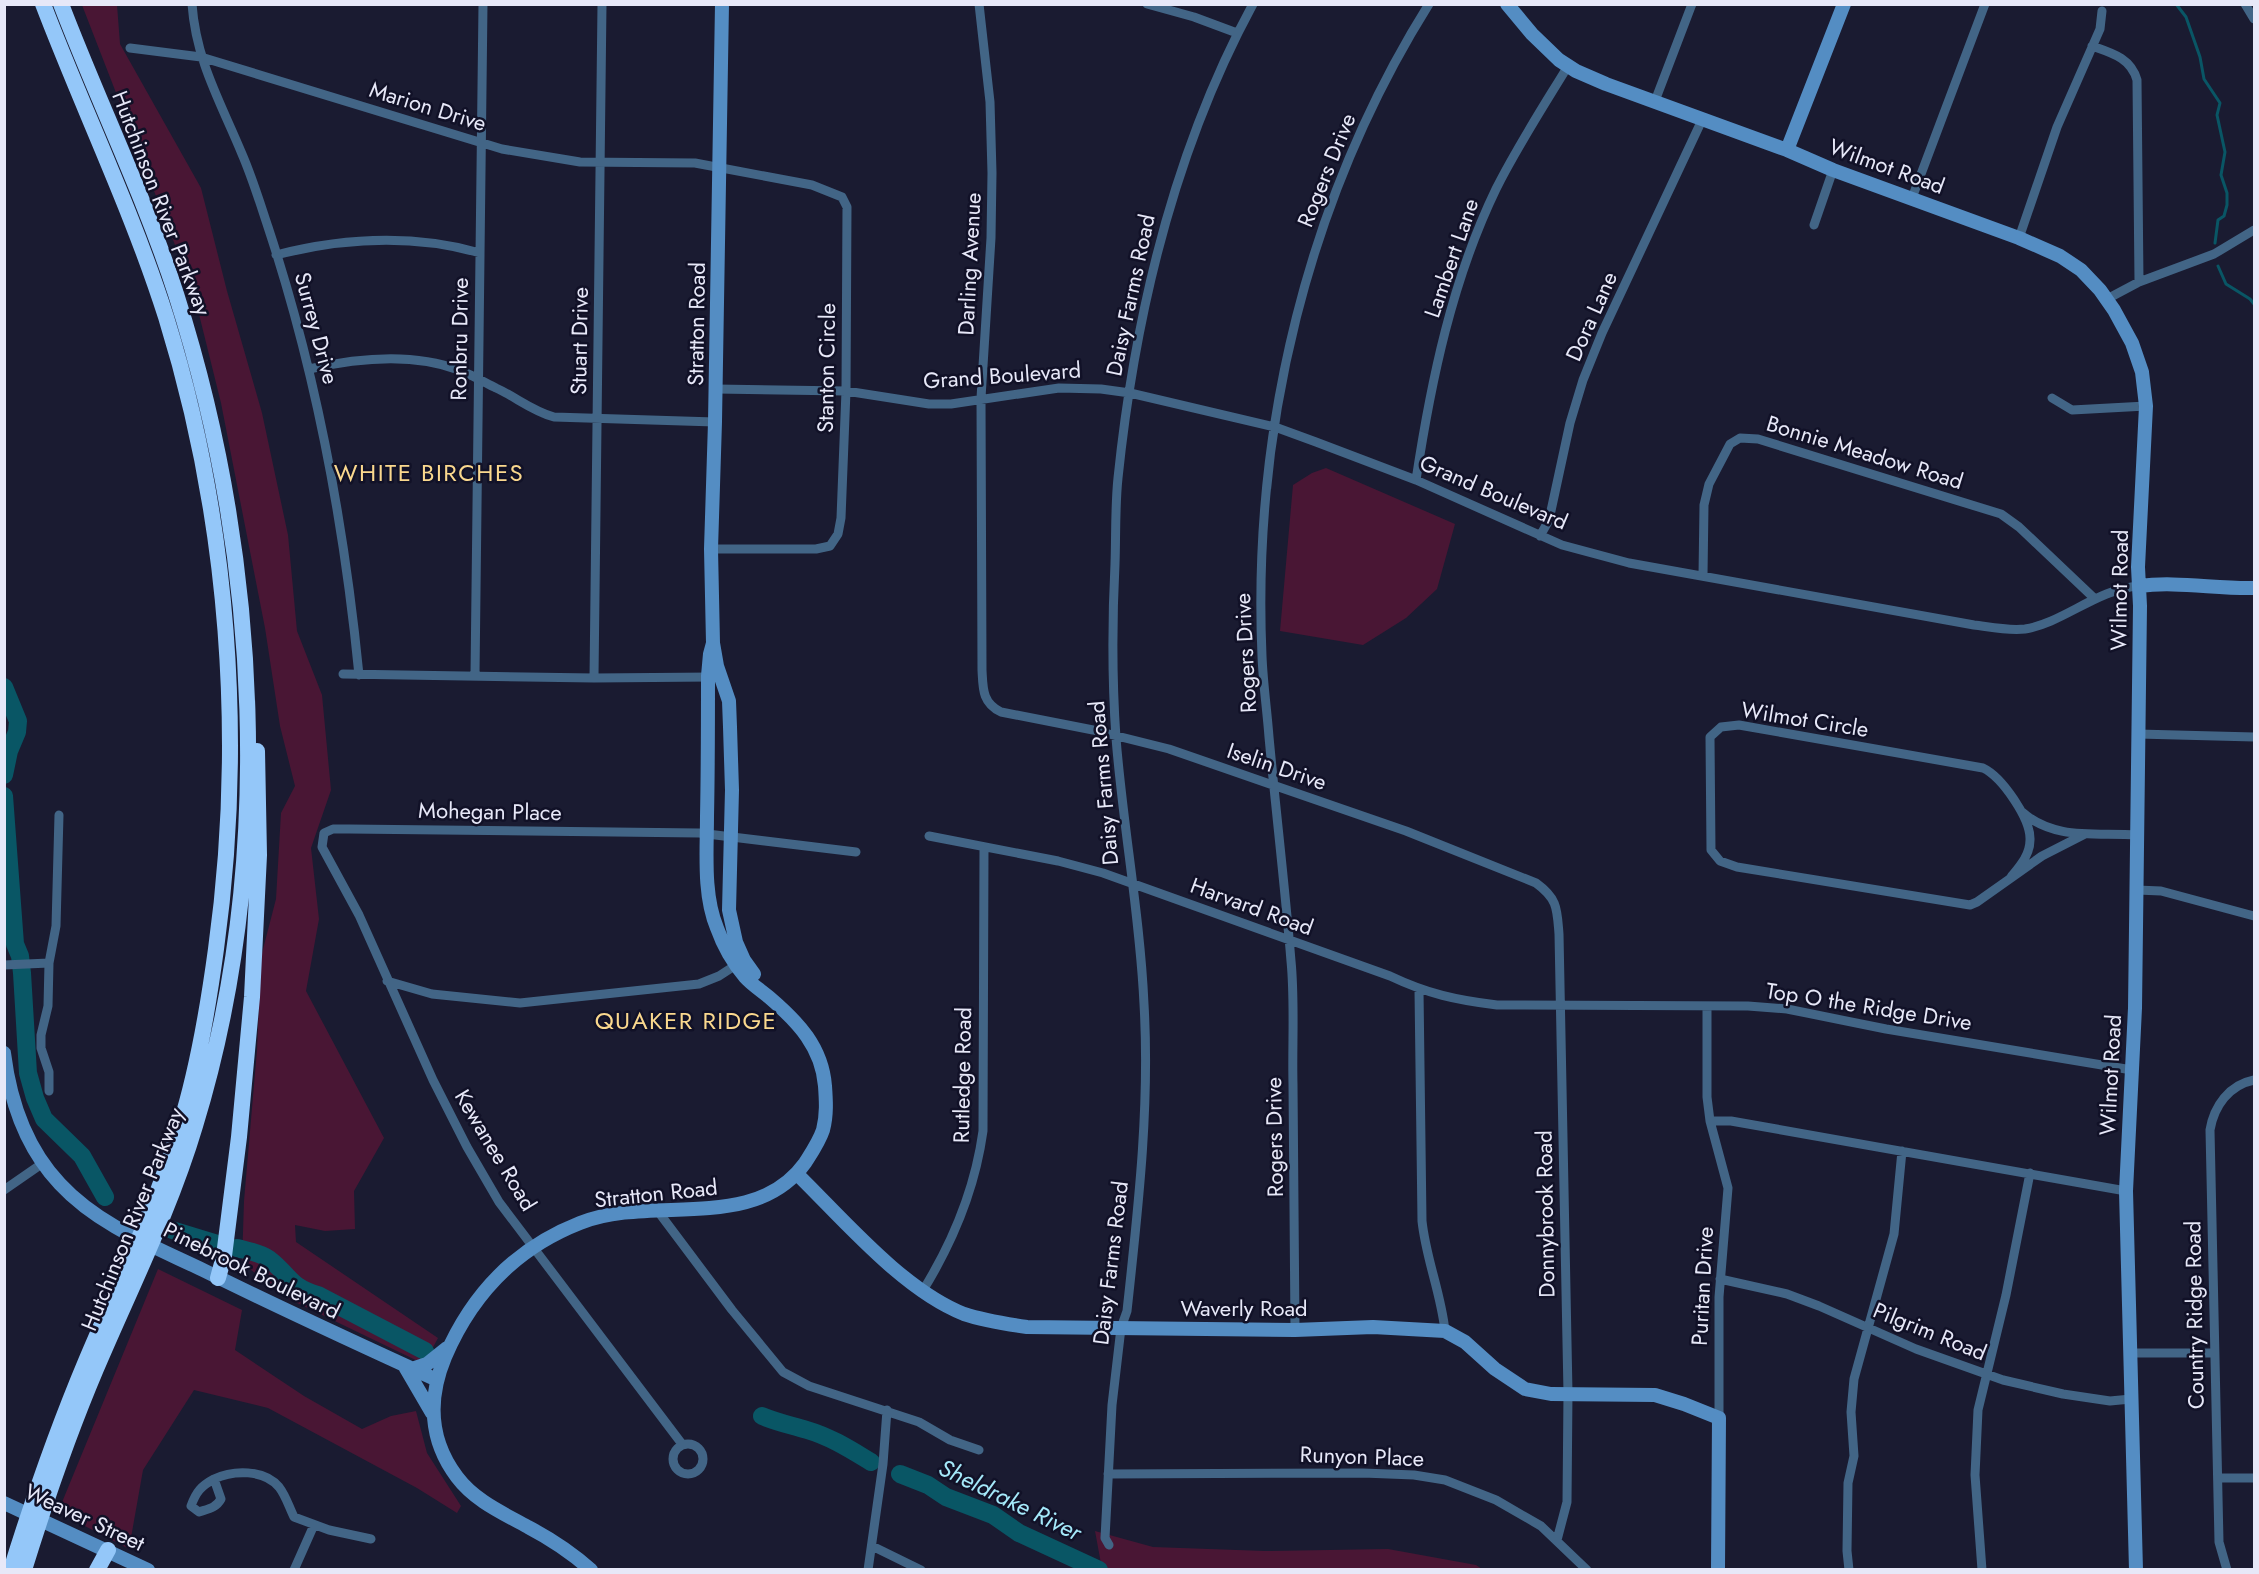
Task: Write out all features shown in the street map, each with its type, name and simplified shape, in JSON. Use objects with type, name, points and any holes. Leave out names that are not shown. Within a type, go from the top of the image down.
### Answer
[{"type":"highway","name":"Hutchinson River Parkway","points":[[43,4],[120,189],[166,319],[184,383],[200,456],[214,530],[223,604],[229,678],[230,752],[226,864],[220,920],[213,977],[191,1085],[149,1231]]},
{"type":"highway","name":"Hutchinson River Parkway","points":[[11,1569],[57,1433],[149,1231],[177,1179],[195,1126],[215,1054],[229,984],[245,837],[247,692],[238,582],[214,436],[197,366],[164,259],[61,4]]},
{"type":"highway","points":[[218,1278],[224,1256],[240,1127],[256,932],[259,855],[258,759],[247,692]]},
{"type":"highway","name":"Hutchinson River Parkway","points":[[24,1569],[68,1438],[139,1254]]},
{"type":"highway","points":[[97,1569],[108,1550]]},
{"type":"street","name":"Surrey Drive","points":[[192,4],[194,31],[201,57],[243,155],[276,255],[309,369],[342,534],[359,675]]},
{"type":"street","name":"Ronbru Drive","points":[[475,675],[483,4]]},
{"type":"street","name":"Stuart Drive","points":[[594,678],[602,4]]},
{"type":"street","name":"Stratton Road","points":[[591,1569],[555,1542],[489,1506],[469,1491],[456,1476],[441,1450],[434,1428],[433,1415],[437,1380],[451,1344],[486,1288],[505,1270],[533,1248],[581,1222],[608,1215],[657,1210],[712,1209],[740,1205],[781,1188],[797,1174],[815,1148],[822,1131],[826,1098],[824,1071],[818,1054],[804,1030],[770,998],[740,962],[716,927],[708,891],[707,834],[715,677],[710,654],[713,643],[711,549],[722,4]]},
{"type":"street","name":"Darling Avenue","points":[[979,4],[990,102],[992,173],[991,238],[981,398],[982,670],[984,696],[989,705]]},
{"type":"street","points":[[1148,4],[1194,17],[1237,33]]},
{"type":"street","name":"Daisy Farms Road","points":[[1108,1545],[1105,1538],[1112,1406],[1121,1328],[1127,1311],[1139,1201],[1145,1101],[1144,1007],[1116,736],[1112,640],[1117,491],[1141,327],[1169,208],[1203,108],[1252,4]]},
{"type":"street","name":"Rogers Drive","points":[[1295,1330],[1291,963],[1262,656],[1262,569],[1266,500],[1275,427],[1296,317],[1331,203],[1355,142],[1390,71],[1429,4]]},
{"type":"street","points":[[1655,101],[1692,4]]},
{"type":"street","points":[[1912,198],[1985,4]]},
{"type":"street","points":[[2245,4],[2254,19]]},
{"type":"street","points":[[1787,150],[1842,5]]},
{"type":"street","name":"Wilmot Road","points":[[1511,6],[1532,34],[1568,66],[1606,84],[2019,238],[2072,264],[2091,280],[2107,300],[2126,330],[2138,356],[2146,406],[2139,586],[2137,890],[2126,1191],[2136,1569]]},
{"type":"street","points":[[2019,238],[2057,127],[2100,29],[2102,11]]},
{"type":"street","points":[[2092,46],[2126,60],[2134,70],[2137,80],[2139,282]]},
{"type":"street","name":"Marion Drive","points":[[130,48],[201,57],[502,149],[580,162],[695,163],[719,166]]},
{"type":"street","name":"Lambert Lane","points":[[1416,480],[1437,362],[1454,300],[1476,235],[1509,164],[1568,66]]},
{"type":"street","name":"Dora Lane","points":[[1540,536],[1549,520],[1568,433],[1583,380],[1602,333],[1702,120]]},
{"type":"street","name":"Stanton Circle","points":[[711,549],[816,549],[830,546],[838,534],[842,518],[846,391],[846,201],[837,194],[812,185],[719,166]]},
{"type":"street","points":[[1814,225],[1833,170]]},
{"type":"street","points":[[2107,300],[2139,282],[2214,254],[2254,230]]},
{"type":"street","points":[[276,255],[332,244],[377,240],[404,240],[457,246],[480,253]]},
{"type":"street","points":[[309,369],[371,359],[400,359],[448,367],[544,414],[598,419],[715,422]]},
{"type":"street","name":"Grand Boulevard","points":[[716,389],[846,391],[929,404],[951,404],[1059,388],[1101,389],[1130,393],[1275,427],[1416,480],[1562,545],[1629,563],[1974,625],[2012,629],[2033,627],[2095,598],[2126,587],[2161,583],[2221,589],[2254,588]]},
{"type":"street","points":[[2052,398],[2072,410],[2146,406]]},
{"type":"street","name":"Bonnie Meadow Road","points":[[1703,576],[1704,505],[1709,484],[1725,450],[1734,441],[1745,438],[1758,439],[2001,514],[2019,526],[2095,598]]},
{"type":"street","points":[[343,674],[594,678],[715,677]]},
{"type":"street","name":"Stratton Road","points":[[715,677],[729,701],[731,837],[729,910],[740,962]]},
{"type":"street","name":"Iselin Drive","points":[[989,705],[1001,712],[1169,749],[1406,831],[1536,883],[1544,889]]},
{"type":"street","name":"Wilmot Circle","points":[[2011,877],[2024,861],[2030,844],[2029,830],[2020,810],[1995,775],[1983,768],[1739,725],[1721,727],[1710,737],[1710,843],[1715,856],[1727,864],[1965,905],[1977,902],[2042,856],[2085,834]]},
{"type":"street","points":[[2138,734],[2254,737]]},
{"type":"street","name":"Wilmot Circle","points":[[2020,810],[2043,827],[2085,834],[2137,835]]},
{"type":"street","points":[[49,1091],[49,1071],[41,1047],[48,1006],[49,963],[56,926],[59,815]]},
{"type":"street","name":"Mohegan Place","points":[[339,879],[322,847],[324,833],[333,830],[541,830],[707,834]]},
{"type":"street","points":[[707,834],[856,852]]},
{"type":"street","name":"Harvard Road","points":[[929,836],[1058,861],[1132,884],[1390,976],[1419,990],[1461,1000],[1497,1005],[1561,1006]]},
{"type":"street","name":"Rutledge Road","points":[[922,1292],[954,1232],[967,1201],[980,1153],[983,1131],[984,848]]},
{"type":"street","name":"Kewanee Road","points":[[339,879],[360,915],[387,981],[433,1080],[467,1147],[499,1202],[682,1444]]},
{"type":"street","name":"Donnybrook Road","points":[[1544,889],[1551,896],[1557,911],[1561,1006],[1568,1394],[1567,1503],[1557,1540]]},
{"type":"street","points":[[2137,890],[2161,891],[2254,916]]},
{"type":"street","points":[[387,981],[432,994],[520,1004],[699,984],[719,976],[740,962]]},
{"type":"street","points":[[4,965],[49,963]]},
{"type":"street","points":[[1419,990],[1422,1221],[1425,1246],[1443,1310],[1445,1330],[1466,1342],[1495,1370],[1515,1384],[1537,1392],[1655,1395],[1719,1418]]},
{"type":"street","name":"Top O the Ridge Drive","points":[[1561,1006],[1748,1006],[1787,1010],[2132,1070]]},
{"type":"street","name":"Puritan Drive","points":[[1707,1007],[1707,1097],[1710,1121],[1728,1188],[1720,1279],[1718,1569]]},
{"type":"street","name":"Pinebrook Boulevard","points":[[4,1053],[8,1082],[16,1108],[43,1164],[65,1189],[99,1216],[131,1235],[218,1278],[437,1380]]},
{"type":"street","name":"Country Ridge Road","points":[[2227,1569],[2219,1542],[2213,1353],[2210,1130],[2216,1108],[2223,1098],[2240,1085],[2254,1080]]},
{"type":"street","points":[[1710,1121],[1731,1121],[2126,1191]]},
{"type":"street","points":[[1850,1569],[1848,1483],[1854,1456],[1851,1412],[1854,1379],[1894,1234],[1902,1151]]},
{"type":"street","points":[[4,1190],[43,1164]]},
{"type":"street","points":[[1982,1569],[1975,1475],[1978,1410],[2006,1295],[2030,1173]]},
{"type":"street","name":"Waverly Road","points":[[797,1174],[888,1263],[922,1292],[964,1314],[991,1322],[1027,1327],[1295,1330],[1373,1327],[1445,1330]]},
{"type":"street","points":[[657,1210],[732,1310],[783,1372],[809,1386],[919,1422],[950,1440],[979,1450]]},
{"type":"street","name":"Pilgrim Road","points":[[1720,1279],[1787,1294],[1916,1349],[1986,1375],[2063,1394],[2110,1401],[2131,1400]]},
{"type":"street","points":[[433,1415],[408,1367],[427,1364],[451,1344]]},
{"type":"street","points":[[2129,1353],[2213,1353]]},
{"type":"street","points":[[868,1569],[883,1464],[886,1410]]},
{"type":"street","points":[[214,1479],[226,1473],[245,1472],[263,1476],[272,1480],[282,1491],[294,1517],[314,1525],[371,1539]]},
{"type":"street","name":"Runyon Place","points":[[1108,1474],[1363,1473],[1414,1474],[1445,1480],[1478,1491],[1541,1526],[1587,1569]]},
{"type":"street","points":[[2218,1478],[2254,1478]]},
{"type":"street","name":"Weaver Street","points":[[4,1503],[148,1569]]},
{"type":"street","points":[[294,1569],[314,1525]]},
{"type":"street","points":[[872,1546],[921,1569]]},
{"type":"shaded area","points":[[82,5],[117,5],[120,44],[201,188],[227,291],[262,413],[288,535],[297,631],[322,695],[331,790],[311,848],[319,919],[306,991],[384,1138],[354,1191],[355,1229],[325,1231],[295,1225],[296,1242],[438,1338],[424,1364],[289,1299],[242,1263],[244,1201],[257,1050],[261,957],[276,899],[281,813],[295,786],[280,726],[265,628],[221,403],[194,294]]},
{"type":"shaded area","points":[[1326,468],[1455,524],[1437,589],[1406,618],[1363,645],[1280,631],[1293,485],[1312,473]]},
{"type":"shaded area","points":[[158,1269],[242,1310],[235,1350],[304,1396],[362,1429],[391,1416],[416,1411],[427,1453],[461,1506],[457,1513],[417,1488],[268,1408],[194,1390],[143,1470],[129,1549],[58,1512]]},
{"type":"shaded area","points":[[1095,1531],[1153,1547],[1265,1551],[1388,1549],[1476,1565],[1482,1569],[1102,1569]]},
{"type":"waterway","points":[[2176,4],[2186,17],[2200,57],[2204,79],[2220,103],[2217,115],[2225,152],[2221,175],[2227,193],[2227,205],[2224,216],[2218,220],[2215,243]]},
{"type":"waterway","points":[[2218,266],[2226,284],[2254,304]]},
{"type":"waterway","name":"Sheldrake River","points":[[4,687],[18,721],[4,775]]},
{"type":"waterway","name":"Sheldrake River","points":[[4,796],[15,944],[20,956],[22,973],[28,1073],[44,1119],[82,1156],[105,1197]]},
{"type":"waterway","name":"Sheldrake River","points":[[172,1230],[218,1244]]},
{"type":"waterway","name":"Sheldrake River","points":[[237,1248],[265,1257],[301,1288],[425,1351]]},
{"type":"waterway","name":"Sheldrake River","points":[[762,1416],[824,1436],[871,1462]]},
{"type":"waterway","name":"Sheldrake River","points":[[900,1474],[928,1485],[946,1497],[993,1515],[1019,1533],[1099,1570]]},
{"type":"district","name":"WHITE BIRCHES","points":[[429,473]]},
{"type":"district","name":"QUAKER RIDGE","points":[[686,1021]]}]
